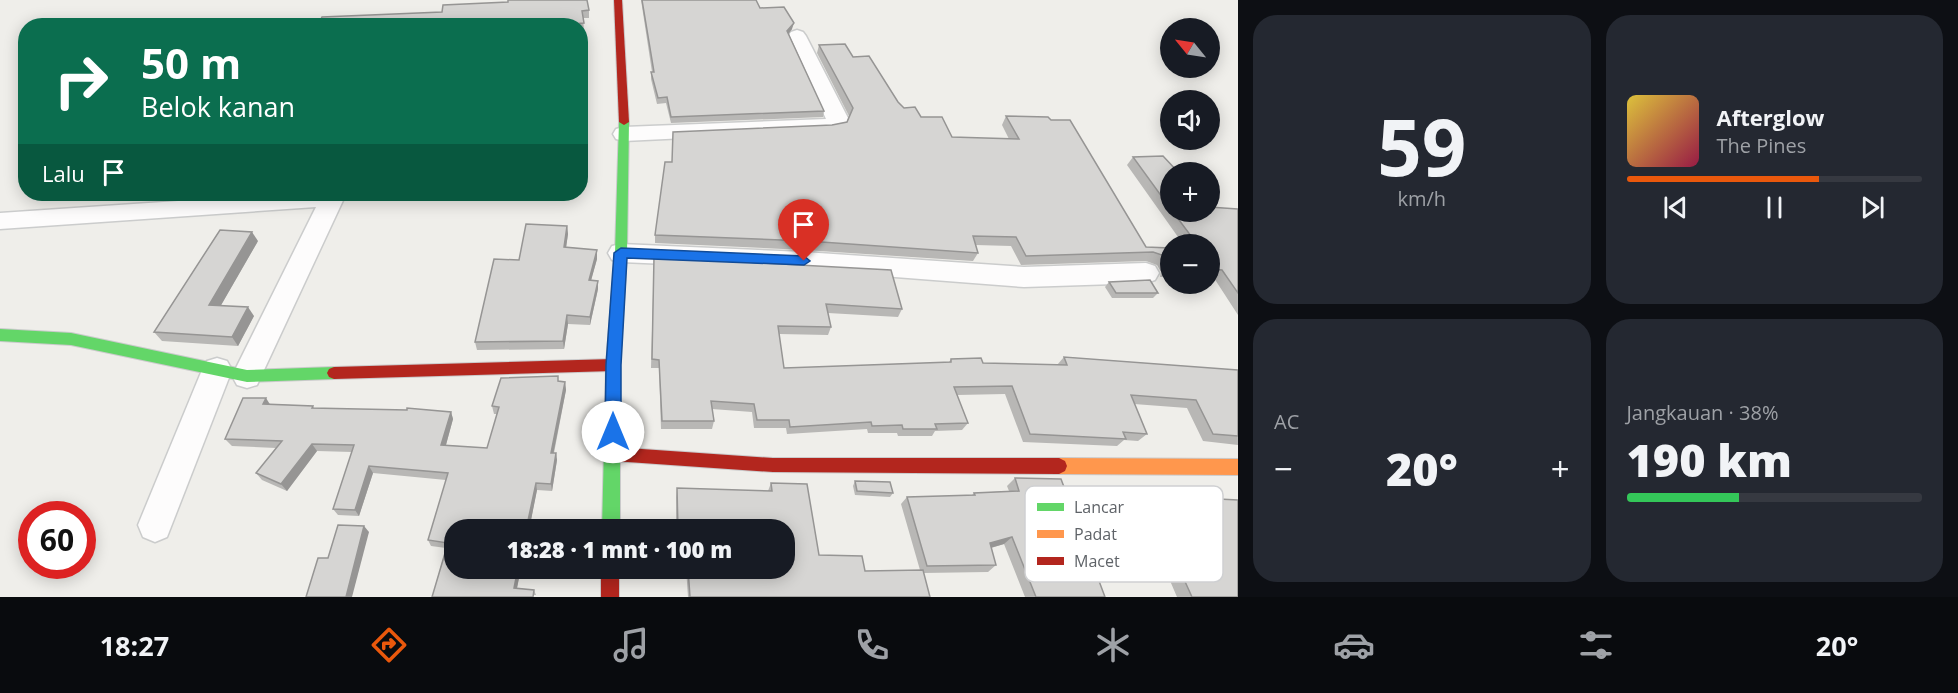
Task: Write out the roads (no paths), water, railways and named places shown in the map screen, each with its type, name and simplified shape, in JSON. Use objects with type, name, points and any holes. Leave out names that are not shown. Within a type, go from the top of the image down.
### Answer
[{"type":"street","points":[[611,519],[613,365],[621,253],[624,134],[618,0]]},
{"type":"street","points":[[624,134],[837,123],[825,91],[796,36]]},
{"type":"street","points":[[0,221],[266,201]]},
{"type":"street","points":[[155,525],[232,373],[330,201]]},
{"type":"street","points":[[621,253],[804,261],[1024,277],[1146,273]]},
{"type":"street","points":[[0,335],[71,339],[232,373],[613,365]]},
{"type":"street","points":[[613,454],[772,465],[1238,467]]},
{"type":"street","points":[[610,579],[610,597]]}]
